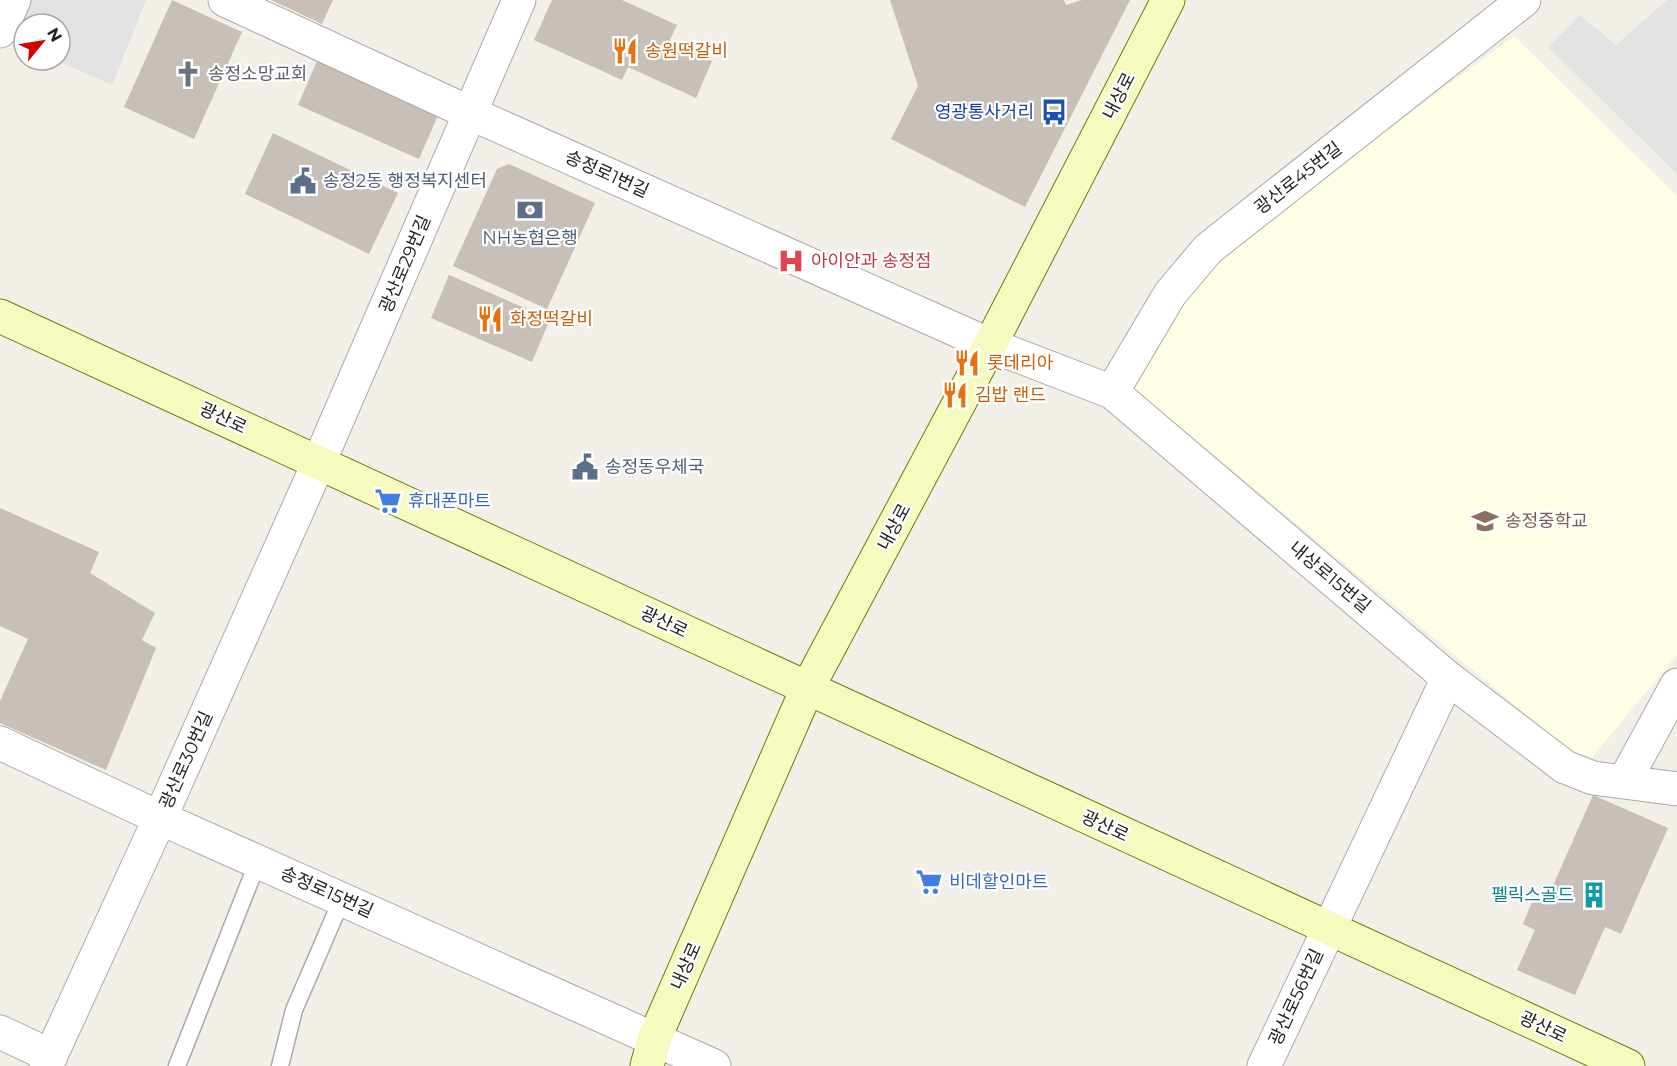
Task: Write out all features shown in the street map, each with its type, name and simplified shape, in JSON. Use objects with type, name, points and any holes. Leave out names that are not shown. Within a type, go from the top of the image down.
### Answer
[{"type":"main road","name":"내상로","points":[[651,1052],[807,689],[990,345],[1168,0]]},
{"type":"main road","name":"광산로","points":[[0,316],[1628,1066]]},
{"type":"street","points":[[0,31],[14,0]]},
{"type":"street","name":"송정로1번길","points":[[225,0],[470,113],[990,345]]},
{"type":"street","name":"광산로29번길","points":[[319,462],[519,0]]},
{"type":"street","name":"광산로45번길","points":[[1112,392],[1170,294],[1208,249],[1524,0]]},
{"type":"street","name":"내상로15번길","points":[[990,345],[1112,392],[1448,678],[1565,767],[1593,778],[1677,789]]},
{"type":"street","name":"광산로30번길","points":[[0,1032],[49,1061],[319,462]]},
{"type":"street","points":[[1327,928],[1448,678]]},
{"type":"street","points":[[1624,782],[1677,685]]},
{"type":"street","name":"송정로15번길","points":[[0,742],[160,818],[342,899],[651,1052],[714,1066]]},
{"type":"street","name":"광산로56번길","points":[[1264,1066],[1327,928]]},
{"type":"lane","points":[[177,1066],[258,861]]},
{"type":"lane","points":[[280,1066],[294,1010],[342,899]]},
{"type":"shaded area","points":[[14,0],[146,0],[112,85],[72,67],[72,12],[12,12],[12,40],[0,35]]},
{"type":"shaded area","points":[[1667,0],[1677,0],[1677,174],[1548,47],[1580,15],[1616,45]]},
{"type":"shaded area","name":"송정중학교","points":[[1514,36],[1677,196],[1677,655],[1588,762],[1563,745],[1132,387],[1202,274],[1255,229]]},
{"type":"building","points":[[172,0],[242,32],[194,139],[124,107]]},
{"type":"building","points":[[271,0],[333,0],[322,24]]},
{"type":"building","name":"송원떡갈비","points":[[552,0],[622,0],[677,25],[669,42],[712,61],[696,98],[628,67],[622,80],[534,40]]},
{"type":"building","points":[[890,0],[1064,0],[1066,5],[1082,0],[1130,0],[1025,207],[891,139],[918,86]]},
{"type":"building","points":[[318,59],[439,113],[419,159],[298,105]]},
{"type":"building","points":[[273,133],[398,193],[369,254],[245,194]]},
{"type":"building","points":[[509,164],[595,203],[547,309],[453,266],[497,169]]},
{"type":"building","name":"화정떡갈비","points":[[449,275],[550,319],[532,362],[431,318]]},
{"type":"building","points":[[0,508],[99,552],[90,573],[155,613],[142,640],[156,648],[106,770],[0,723],[0,701],[28,639],[0,626]]},
{"type":"building","name":"펠릭스골드","points":[[1593,795],[1668,828],[1621,934],[1605,927],[1575,995],[1517,970],[1535,930],[1523,924],[1536,892],[1548,897]]},
{"type":"place","name":"송원떡갈비","points":[[625,51]]},
{"type":"place","name":"송정소망교회","points":[[188,74]]},
{"type":"place","name":"영광통사거리","points":[[1054,112]]},
{"type":"place","name":"송정2동 행정복지센터","points":[[303,181]]},
{"type":"place","name":"NH농협은행","points":[[530,210]]},
{"type":"place","name":"아이안과 송정점","points":[[791,261]]},
{"type":"place","name":"화정떡갈비","points":[[490,319]]},
{"type":"place","name":"롯데리아","points":[[967,363]]},
{"type":"place","name":"김밥 랜드","points":[[955,395]]},
{"type":"place","name":"송정동우체국","points":[[585,467]]},
{"type":"place","name":"휴대폰마트","points":[[388,501]]},
{"type":"place","name":"송정중학교","points":[[1485,521]]},
{"type":"place","name":"비데할인마트","points":[[929,882]]},
{"type":"place","name":"펠릭스골드","points":[[1594,895]]}]
